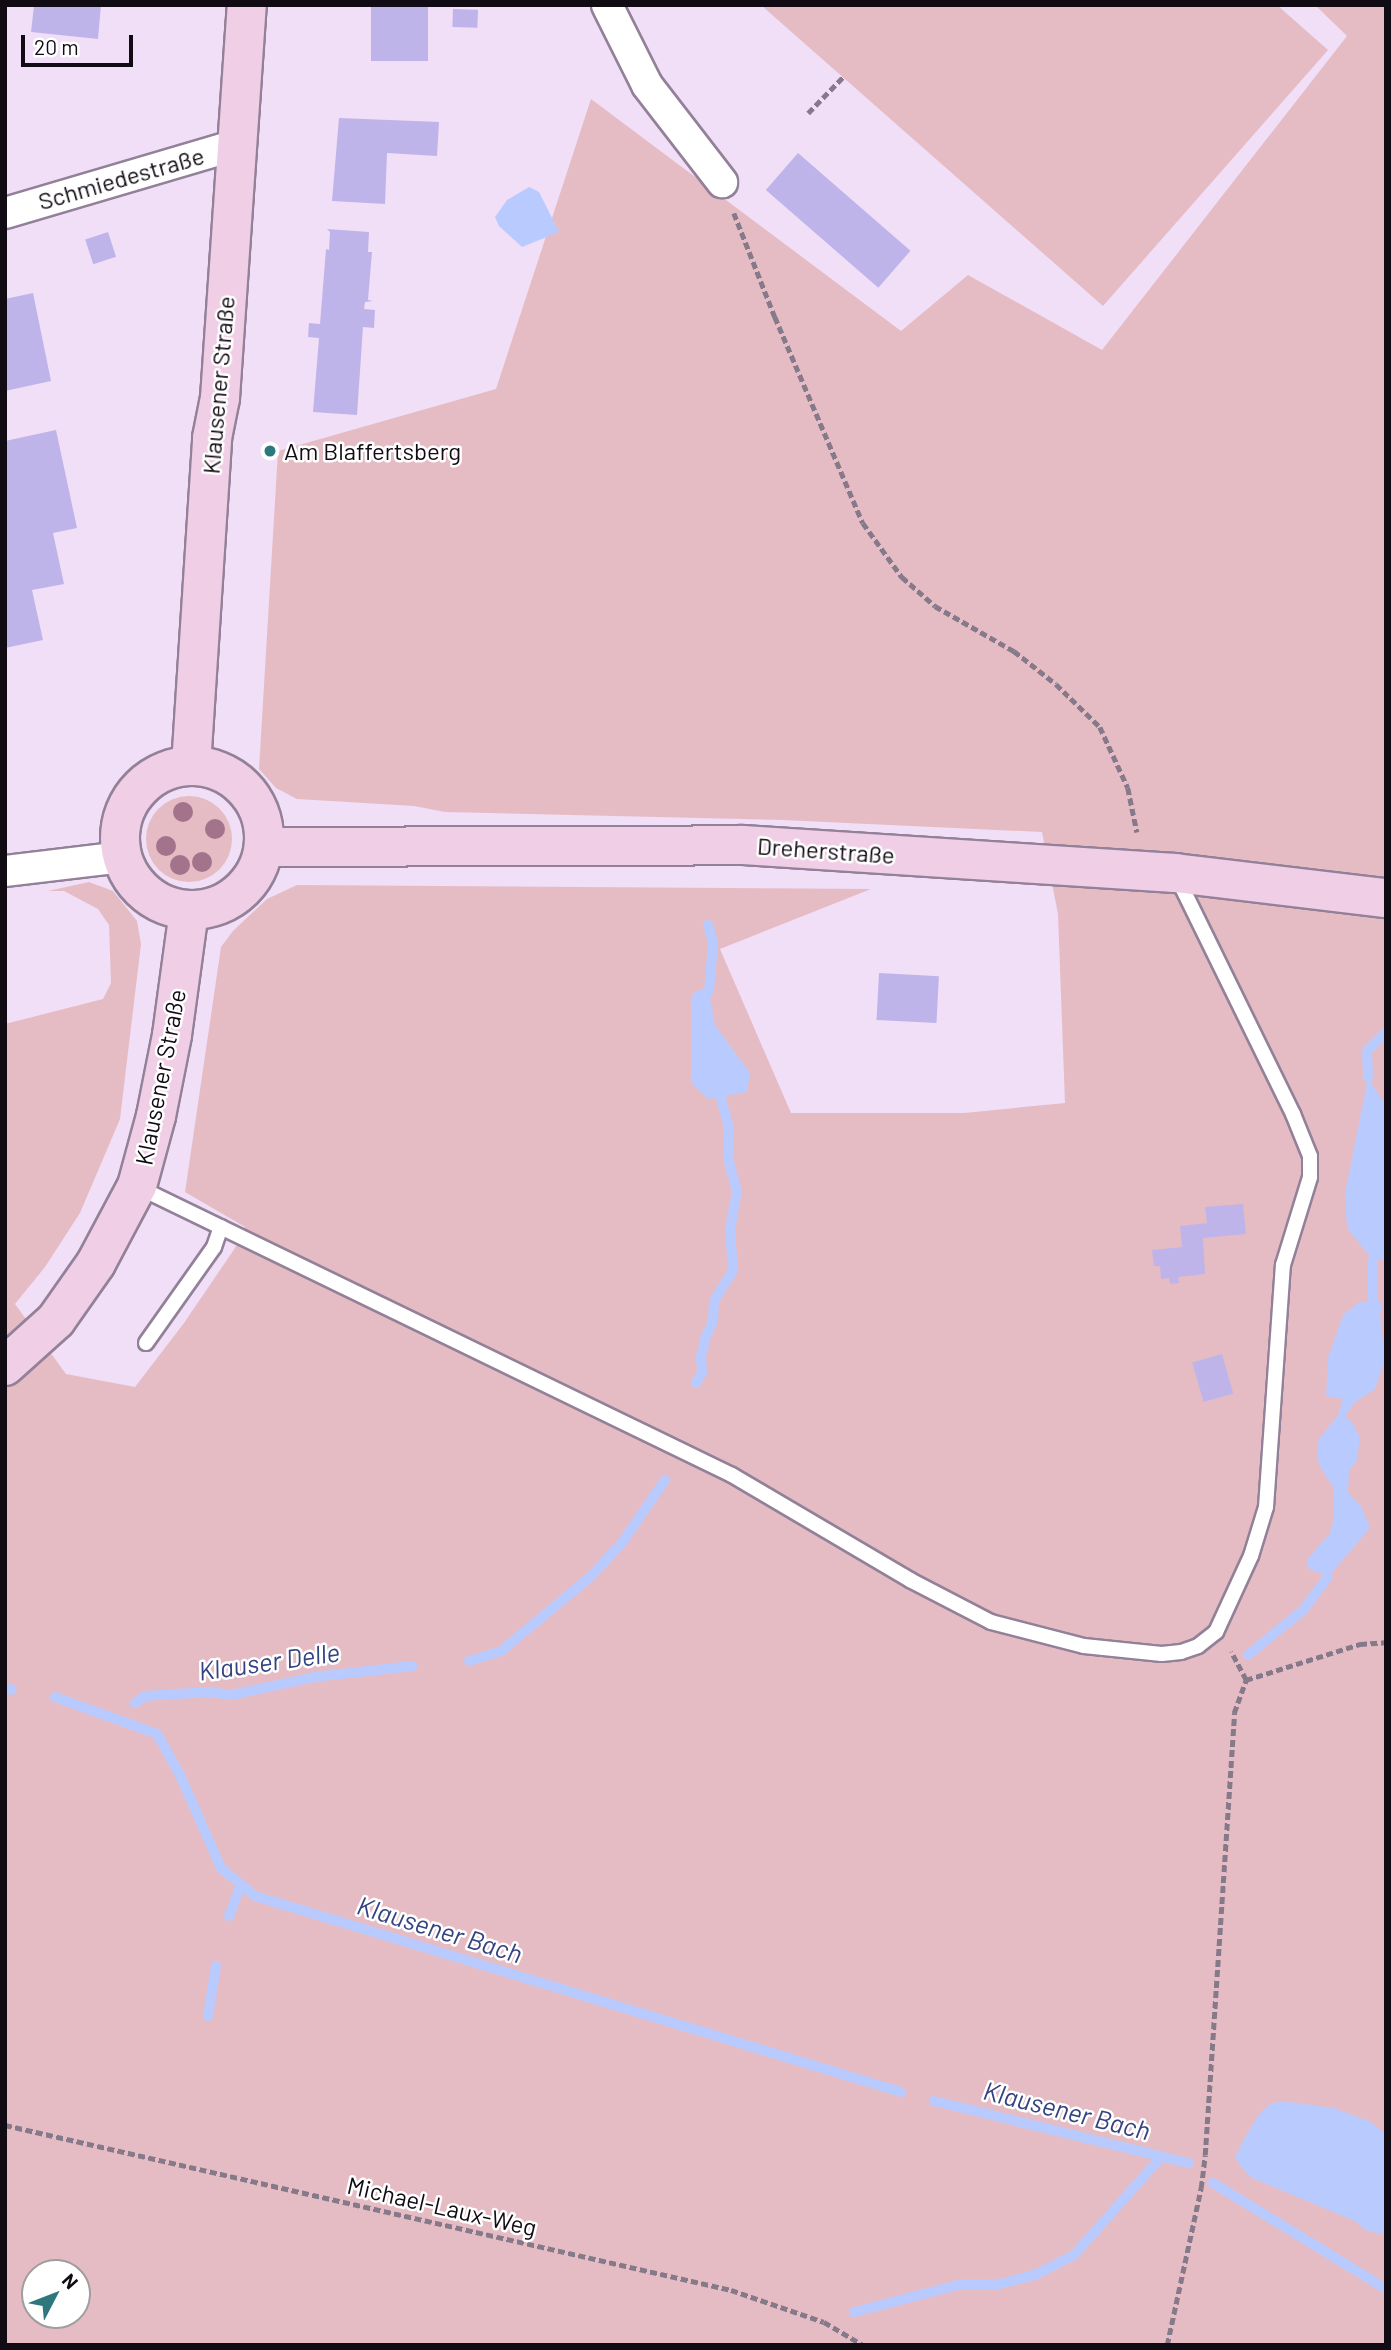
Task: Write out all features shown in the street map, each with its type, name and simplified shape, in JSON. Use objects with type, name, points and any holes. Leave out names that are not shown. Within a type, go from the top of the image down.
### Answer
[{"type":"main road","name":"Klausener Straße","points":[[191,765],[212,438],[220,398],[247,5]]},
{"type":"main road","points":[[191,765],[216,770],[237,781],[253,800],[263,823],[264,847],[258,868],[246,886],[230,900],[210,909],[189,911],[166,906],[146,894],[131,877],[121,857],[119,838],[122,819],[140,786],[155,775],[191,765]]},
{"type":"main road","name":"Dreherstraße","points":[[264,847],[743,845],[1160,872],[1386,898]]},
{"type":"main road","name":"Klausener Straße","points":[[5,1366],[56,1320],[96,1264],[137,1186],[156,1116],[172,1035],[189,911]]},
{"type":"street","points":[[607,5],[647,85],[722,182]]},
{"type":"street","name":"Schmiedestraße","points":[[5,213],[236,145]]},
{"type":"street","points":[[5,871],[121,857]]},
{"type":"lane","points":[[137,1186],[732,1475],[910,1580],[991,1622],[1084,1646],[1163,1654],[1198,1646],[1216,1632],[1251,1556],[1266,1507],[1283,1265],[1310,1177],[1310,1156],[1293,1114],[1160,872]]},
{"type":"lane","points":[[146,1343],[214,1247],[221,1227]]},
{"type":"path","points":[[808,113],[843,77]]},
{"type":"path","points":[[722,182],[775,317],[863,523],[902,577],[935,606],[1014,650],[1056,684],[1100,727],[1128,788],[1160,872]]},
{"type":"path","points":[[1167,2345],[1201,2188],[1234,1713],[1246,1680],[1241,1667],[1216,1632]]},
{"type":"path","points":[[1246,1680],[1360,1644],[1386,1642]]},
{"type":"path","name":"Michael-Laux-Weg","points":[[5,2125],[731,2290],[824,2322],[863,2345]]},
{"type":"shaded area","points":[[761,5],[1277,5],[1328,50],[1103,306]]},
{"type":"shaded area","points":[[1315,5],[1386,5],[1386,2345],[5,2345],[5,1024],[103,999],[111,983],[109,925],[98,909],[64,891],[48,891],[89,882],[113,891],[137,921],[141,944],[120,1119],[80,1213],[45,1267],[15,1304],[66,1374],[135,1387],[184,1323],[235,1248],[245,1227],[185,1192],[221,947],[233,931],[267,899],[297,885],[871,889],[720,949],[791,1113],[964,1113],[1065,1103],[1058,914],[1042,832],[783,820],[445,812],[414,806],[297,799],[276,788],[259,769],[278,451],[496,389],[591,99],[901,331],[968,275],[1102,350],[1347,36]]},
{"type":"shaded area","points":[[189,796],[213,803],[225,815],[232,839],[225,863],[213,875],[189,882],[165,875],[153,863],[146,839],[153,815],[165,803]]},
{"type":"water","points":[[529,187],[539,192],[559,232],[522,247],[499,226],[495,217],[507,200]]},
{"type":"water","points":[[704,988],[709,992],[715,1025],[750,1073],[747,1092],[708,1099],[691,1083],[691,1004],[693,993]]},
{"type":"water","points":[[1368,1078],[1386,1106],[1386,1259],[1373,1260],[1347,1228],[1345,1193]]},
{"type":"water","points":[[1373,1300],[1382,1303],[1380,1316],[1385,1359],[1375,1389],[1355,1402],[1345,1416],[1353,1424],[1360,1438],[1357,1460],[1349,1471],[1348,1493],[1361,1506],[1370,1528],[1328,1577],[1308,1568],[1308,1558],[1330,1533],[1334,1518],[1333,1487],[1319,1465],[1317,1450],[1319,1439],[1338,1415],[1343,1399],[1326,1396],[1328,1358],[1343,1315],[1358,1303]]},
{"type":"water","points":[[1281,2101],[1334,2108],[1369,2121],[1386,2134],[1386,2235],[1365,2230],[1355,2221],[1252,2178],[1242,2168],[1235,2157],[1244,2139],[1260,2113],[1270,2104]]},
{"type":"building","points":[[101,5],[98,39],[31,32],[34,6]]},
{"type":"building","points":[[371,5],[428,5],[428,61],[371,61]]},
{"type":"building","points":[[453,9],[478,10],[477,28],[452,27]]},
{"type":"building","points":[[339,118],[439,122],[437,156],[387,153],[385,204],[332,201]]},
{"type":"building","points":[[798,153],[910,251],[878,288],[766,190]]},
{"type":"building","points":[[327,229],[369,232],[368,252],[372,252],[368,300],[373,301],[365,302],[364,309],[375,310],[374,328],[363,327],[357,415],[313,412],[319,338],[308,337],[309,323],[320,324],[326,249],[329,250],[330,232]]},
{"type":"building","points":[[108,232],[116,257],[93,264],[85,239]]},
{"type":"building","points":[[33,293],[51,381],[5,391],[5,299]]},
{"type":"building","points":[[56,430],[77,528],[53,533],[64,584],[32,590],[43,640],[5,648],[5,441]]},
{"type":"building","points":[[879,973],[939,976],[936,1023],[877,1020]]},
{"type":"building","points":[[1243,1204],[1246,1234],[1203,1238],[1205,1274],[1178,1277],[1179,1283],[1170,1284],[1169,1278],[1161,1279],[1160,1266],[1154,1266],[1152,1250],[1182,1247],[1180,1226],[1207,1223],[1205,1207]]},
{"type":"building","points":[[1222,1354],[1233,1393],[1204,1402],[1192,1363]]},
{"type":"waterway","name":"Klauser Delle","points":[[708,925],[713,942],[709,992]]},
{"type":"waterway","points":[[1368,1078],[1367,1051],[1386,1032]]},
{"type":"waterway","name":"Klauser Delle","points":[[696,1383],[702,1372],[701,1357],[713,1321],[714,1301],[733,1270],[730,1230],[737,1192],[728,1159],[729,1128],[721,1098]]},
{"type":"waterway","points":[[1373,1260],[1373,1300]]},
{"type":"waterway","name":"Klauser Delle","points":[[469,1661],[501,1651],[590,1577],[621,1544],[665,1480]]},
{"type":"waterway","points":[[1248,1655],[1303,1610],[1328,1577]]},
{"type":"waterway","name":"Klauser Delle","points":[[135,1703],[145,1696],[209,1692],[231,1695],[314,1677],[412,1666]]},
{"type":"waterway","name":"Klausener Bach","points":[[5,1688],[12,1690]]},
{"type":"waterway","name":"Klausener Bach","points":[[55,1697],[157,1734],[180,1775],[221,1868],[255,1896],[901,2092]]},
{"type":"waterway","points":[[229,1916],[240,1887]]},
{"type":"waterway","points":[[208,2016],[216,1966]]},
{"type":"waterway","name":"Klausener Bach","points":[[934,2101],[1189,2163]]},
{"type":"waterway","points":[[854,2312],[962,2284],[1000,2284],[1037,2274],[1074,2255],[1161,2157]]},
{"type":"waterway","name":"Klausener Bach","points":[[1213,2183],[1386,2289]]},
{"type":"place","name":"Am Blaffertsberg","points":[[270,451]]}]
